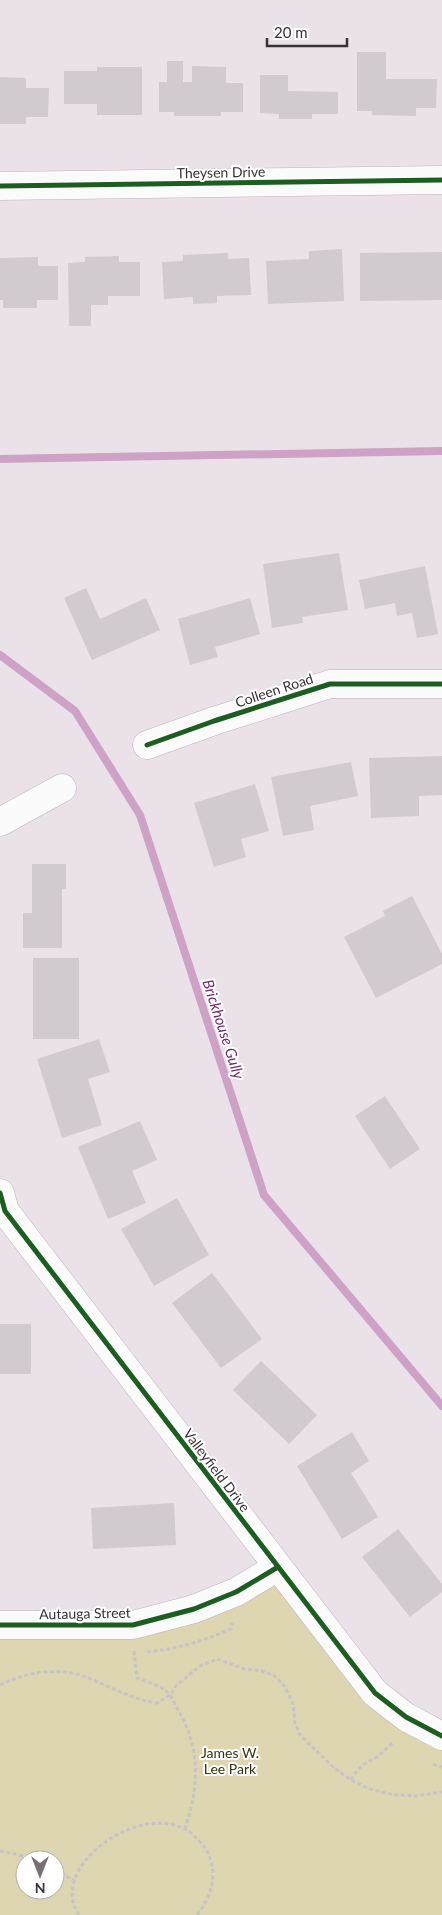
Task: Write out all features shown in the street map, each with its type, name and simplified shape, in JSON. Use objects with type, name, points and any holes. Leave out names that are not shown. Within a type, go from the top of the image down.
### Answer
[{"type":"street","name":"Theysen Drive","points":[[0,186],[442,180]]},
{"type":"street","name":"Colleen Road","points":[[147,745],[214,721],[330,684],[442,684]]},
{"type":"street","points":[[0,822],[62,788]]},
{"type":"street","name":"Valleyfield Drive","points":[[2,1206],[375,1692],[406,1716],[442,1736]]},
{"type":"street","name":"Autauga Street","points":[[0,1625],[133,1624],[194,1609],[236,1592],[278,1567]]},
{"type":"path","points":[[133,1624],[137,1678],[162,1688],[170,1695],[183,1717],[195,1752],[195,1785],[192,1808],[184,1828]]},
{"type":"path","points":[[134,1652],[167,1650],[190,1645],[231,1629]]},
{"type":"path","points":[[0,1685],[15,1677],[54,1671],[72,1673],[90,1678],[142,1701],[157,1703],[170,1695],[177,1685],[202,1665],[217,1659],[275,1676],[285,1687],[293,1704],[295,1723],[300,1735],[334,1768],[351,1780],[370,1789],[394,1795],[416,1796],[442,1792]]},
{"type":"path","points":[[351,1780],[359,1768],[376,1758],[386,1747],[394,1742]]},
{"type":"path","points":[[79,1915],[75,1910],[72,1895],[79,1870],[91,1854],[126,1829],[149,1823],[169,1823],[184,1828],[199,1840],[208,1851],[214,1870],[211,1890],[204,1906],[196,1915]]},
{"type":"path","points":[[0,1850],[15,1854]]},
{"type":"path","points":[[65,1876],[75,1881]]},
{"type":"green space","name":"James W. Lee Park","points":[[278,1567],[375,1693],[442,1736],[442,1915],[0,1915],[0,1625],[106,1625]]},
{"type":"building","points":[[357,52],[386,52],[386,79],[437,79],[436,108],[416,108],[416,116],[372,115],[372,111],[357,111]]},
{"type":"building","points":[[167,61],[183,61],[183,82],[192,82],[192,66],[226,67],[226,83],[243,83],[243,112],[221,112],[221,116],[174,116],[174,112],[159,112],[159,82],[167,82]]},
{"type":"building","points":[[97,67],[142,67],[142,115],[97,115],[97,104],[64,104],[64,71],[97,71]]},
{"type":"building","points":[[260,75],[288,75],[288,91],[338,92],[338,114],[312,114],[312,119],[279,119],[279,114],[260,113]]},
{"type":"building","points":[[0,77],[26,78],[26,88],[49,88],[48,117],[26,117],[26,124],[0,124]]},
{"type":"building","points":[[342,249],[344,301],[268,304],[266,261],[309,259],[309,251]]},
{"type":"building","points":[[442,252],[442,300],[360,301],[360,253]]},
{"type":"building","points":[[228,253],[228,259],[249,258],[251,295],[217,296],[217,303],[193,304],[193,297],[164,299],[162,262],[183,261],[183,255]]},
{"type":"building","points":[[119,256],[119,262],[140,262],[140,296],[108,296],[108,305],[91,305],[91,326],[69,326],[68,263],[85,262],[85,257]]},
{"type":"building","points":[[38,257],[38,266],[58,266],[58,300],[37,300],[37,308],[3,308],[3,300],[0,300],[0,258]]},
{"type":"building","points":[[339,553],[348,610],[302,617],[303,623],[272,628],[263,564]]},
{"type":"building","points":[[425,566],[438,634],[417,638],[412,613],[397,616],[395,603],[365,609],[359,580]]},
{"type":"building","points":[[86,588],[100,619],[146,598],[160,630],[92,660],[64,598]]},
{"type":"building","points":[[250,598],[260,634],[215,647],[218,657],[190,665],[178,619]]},
{"type":"building","points":[[442,756],[442,795],[419,796],[419,816],[371,818],[369,758]]},
{"type":"building","points":[[351,762],[358,796],[310,806],[314,830],[283,836],[271,777]]},
{"type":"building","points":[[255,784],[269,831],[241,839],[246,857],[214,867],[194,803]]},
{"type":"building","points":[[32,864],[66,864],[66,889],[62,889],[62,948],[23,948],[23,913],[32,913]]},
{"type":"building","points":[[412,896],[442,954],[442,964],[376,998],[344,937],[385,916],[383,911]]},
{"type":"building","points":[[33,958],[79,958],[79,1039],[33,1039]]},
{"type":"building","points":[[99,1039],[110,1072],[88,1079],[102,1125],[62,1138],[37,1059]]},
{"type":"building","points":[[385,1096],[420,1149],[390,1169],[355,1116]]},
{"type":"building","points":[[140,1121],[157,1160],[132,1171],[146,1203],[108,1219],[78,1147]]},
{"type":"building","points":[[177,1198],[209,1255],[154,1286],[121,1229]]},
{"type":"building","points":[[212,1273],[262,1339],[221,1368],[172,1303]]},
{"type":"building","points":[[0,1324],[31,1324],[31,1374],[0,1374]]},
{"type":"building","points":[[261,1361],[317,1415],[289,1444],[233,1390]]},
{"type":"building","points":[[352,1432],[369,1461],[351,1473],[378,1517],[342,1539],[297,1466]]},
{"type":"building","points":[[174,1503],[176,1545],[93,1549],[91,1508]]},
{"type":"building","points":[[398,1529],[442,1584],[442,1592],[410,1617],[362,1557]]},
{"type":"waterway","points":[[0,459],[442,451]]},
{"type":"waterway","name":"Brickhouse Gully","points":[[0,655],[75,711],[140,815],[264,1195],[442,1406]]},
{"type":"cycle path","points":[[0,186],[442,180]]},
{"type":"cycle path","points":[[147,745],[214,721],[330,684],[442,684]]},
{"type":"cycle path","points":[[0,1193],[5,1211],[375,1693],[406,1717],[442,1736]]},
{"type":"cycle path","points":[[0,1625],[133,1625],[194,1609],[236,1592],[278,1567]]}]
